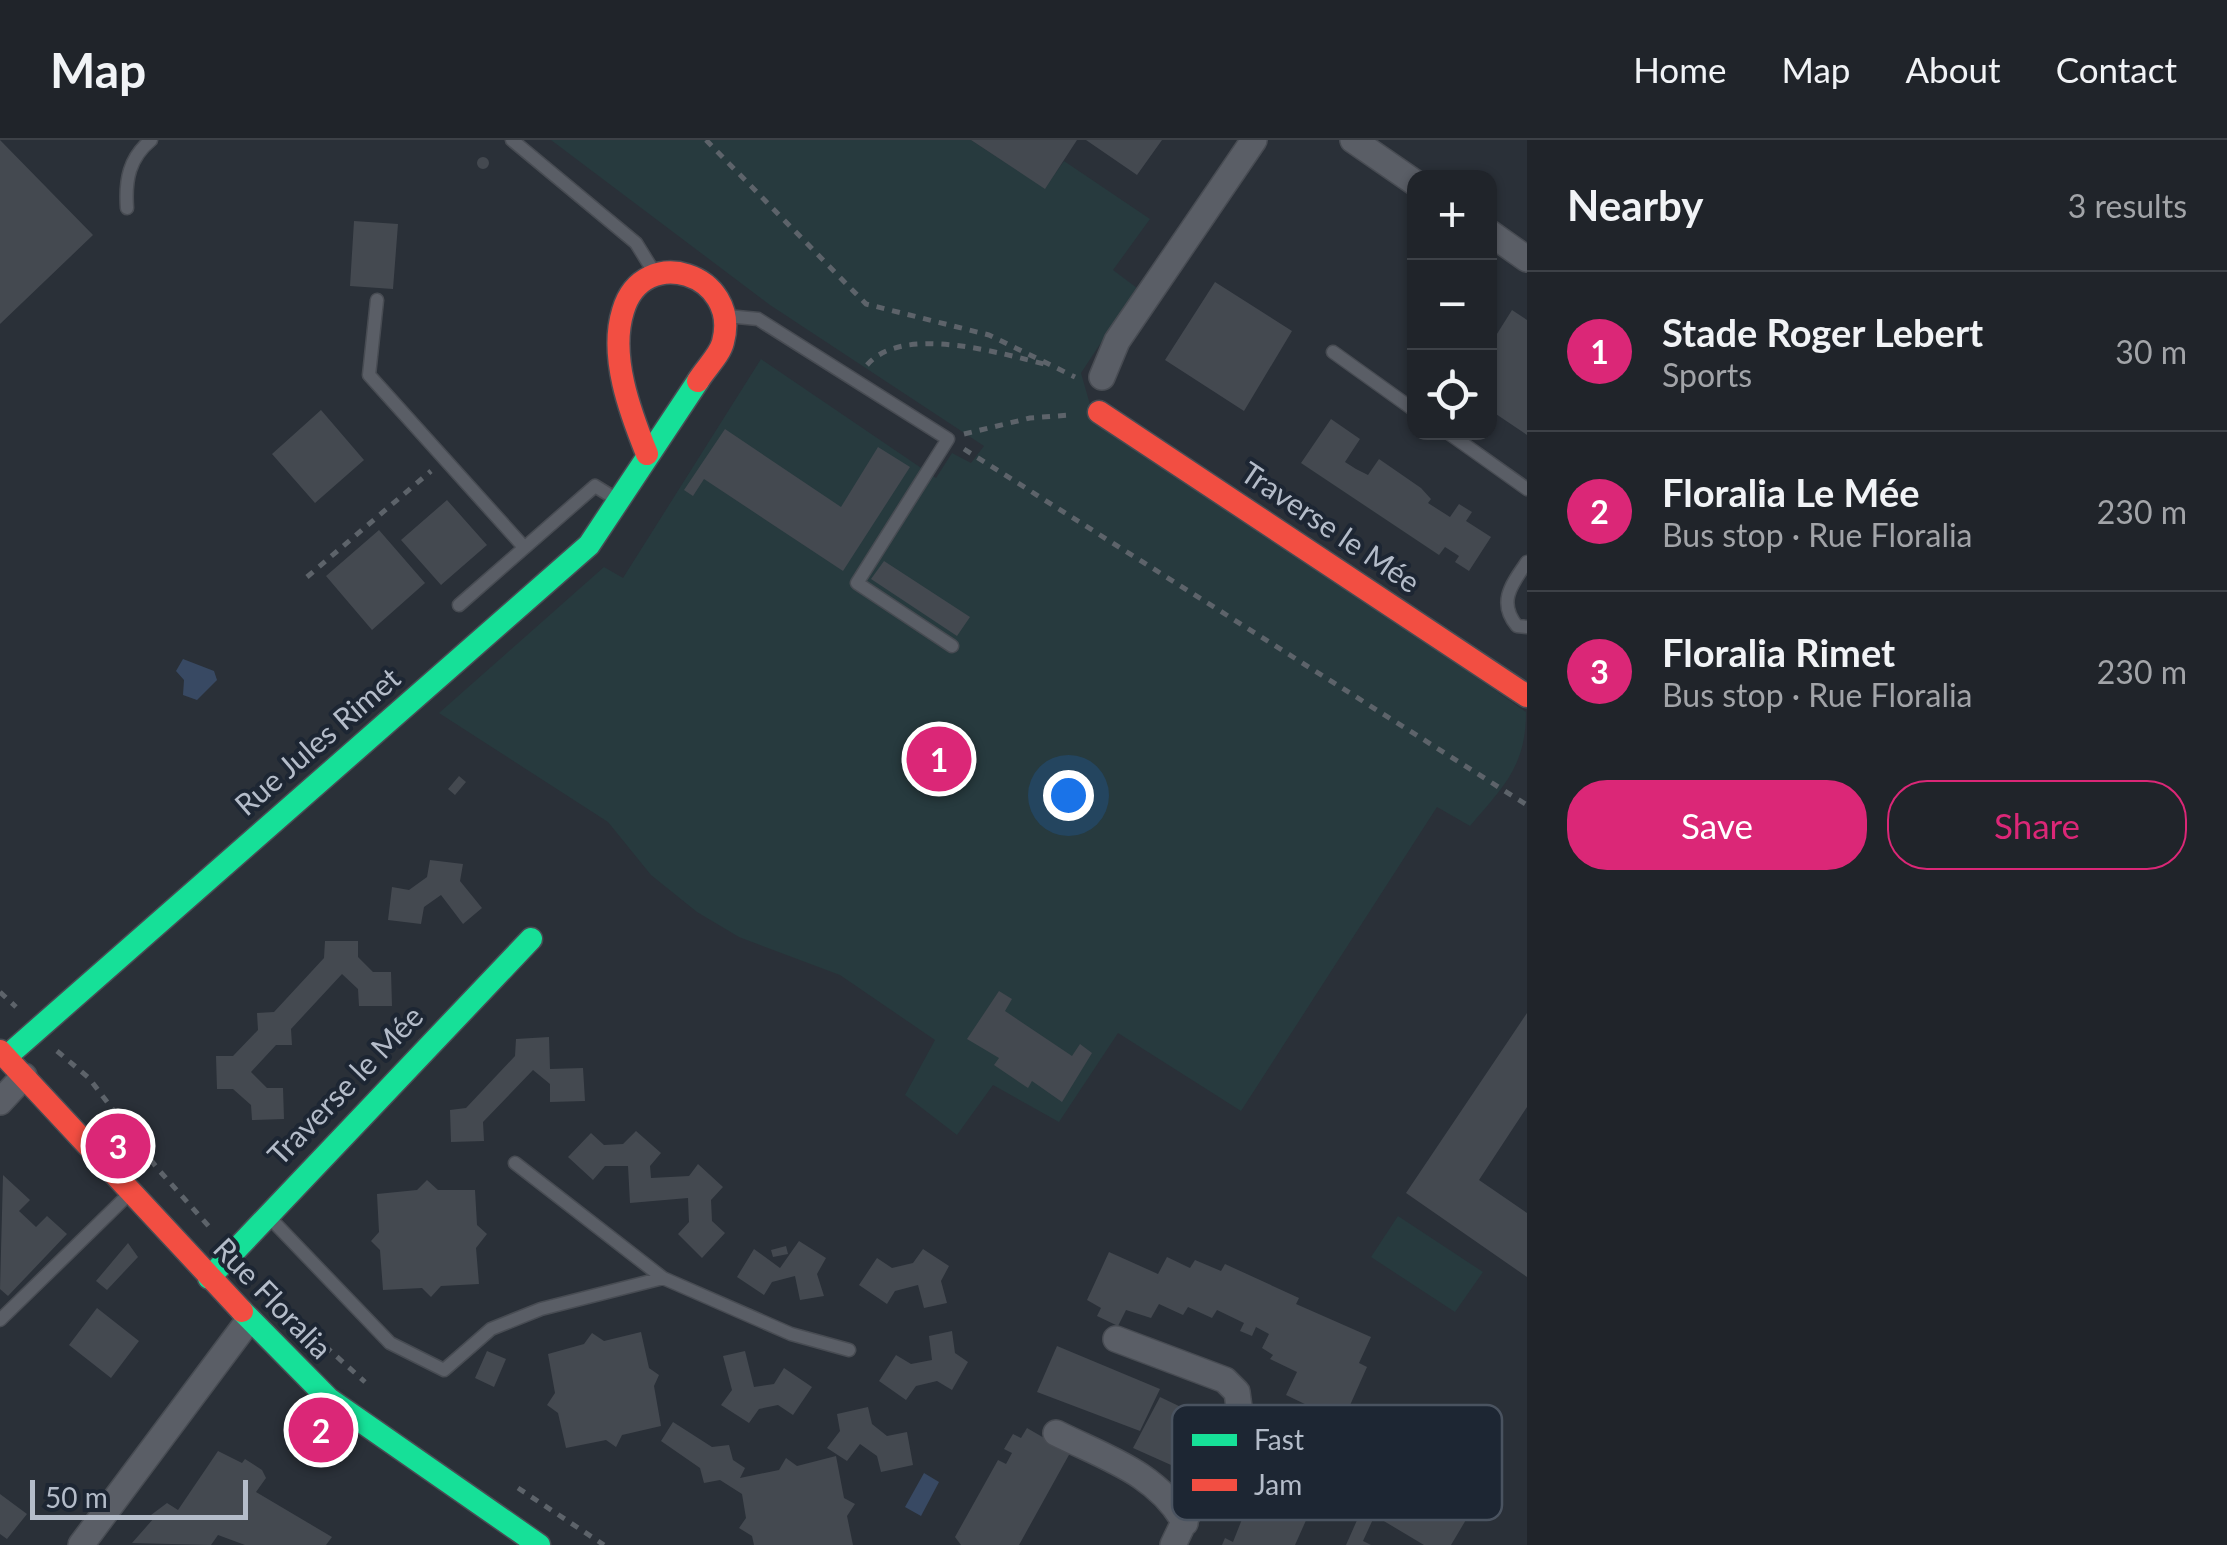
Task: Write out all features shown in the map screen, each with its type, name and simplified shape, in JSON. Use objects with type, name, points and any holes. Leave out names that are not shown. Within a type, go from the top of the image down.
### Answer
[{"type":"street","points":[[1102,378],[1117,341],[1254,140]]},
{"type":"street","points":[[1352,140],[1407,177]]},
{"type":"street","points":[[1497,239],[1527,259]]},
{"type":"street","points":[[648,454],[629,413],[623,310],[634,288],[655,274],[675,270],[705,278],[720,294],[728,316]]},
{"type":"street","name":"Rue Jules Rimet","points":[[3,1054],[589,545],[723,343],[728,316]]},
{"type":"street","name":"Traverse le Mée","points":[[1099,412],[1527,696]]},
{"type":"street","name":"Traverse le Mée","points":[[209,1278],[531,940]]},
{"type":"street","name":"Rue Floralia","points":[[3,1054],[209,1278],[329,1399],[538,1545]]},
{"type":"street","points":[[0,1102],[24,1076]]},
{"type":"street","points":[[81,1545],[249,1320]]},
{"type":"street","points":[[1116,1339],[1225,1380],[1237,1392],[1238,1405]]},
{"type":"street","points":[[1056,1433],[1148,1480],[1170,1496],[1172,1504]]},
{"type":"lane","points":[[127,208],[125,180],[139,150],[151,140]]},
{"type":"lane","points":[[512,140],[636,242],[648,256],[655,274]]},
{"type":"lane","points":[[376,300],[369,375],[524,546]]},
{"type":"lane","points":[[728,316],[758,319],[948,439],[857,584],[952,646]]},
{"type":"lane","points":[[1332,352],[1407,405]]},
{"type":"lane","points":[[1458,440],[1527,489]]},
{"type":"lane","points":[[460,605],[595,486],[618,500]]},
{"type":"lane","points":[[1527,562],[1509,588],[1506,602],[1509,616],[1518,626],[1527,627]]},
{"type":"lane","points":[[515,1164],[663,1278],[790,1334],[849,1350]]},
{"type":"lane","points":[[0,1320],[131,1192]]},
{"type":"lane","points":[[268,1216],[390,1343],[444,1370],[490,1329],[541,1309],[663,1278]]},
{"type":"path","points":[[706,140],[866,304],[988,335],[1061,368],[1083,382],[1099,412],[1030,418],[948,439]]},
{"type":"path","points":[[857,382],[870,360],[916,343],[980,348],[1061,368]]},
{"type":"path","points":[[948,439],[1527,805]]},
{"type":"path","points":[[307,577],[444,460]]},
{"type":"path","points":[[0,992],[22,1014]]},
{"type":"path","points":[[50,1045],[89,1078],[157,1168],[232,1252]]},
{"type":"path","points":[[318,1338],[370,1387]]},
{"type":"path","points":[[510,1482],[604,1545]]},
{"type":"green space","points":[[551,140],[971,140],[1045,188],[1064,161],[1150,219],[1113,270],[1137,288],[1081,373],[1091,408],[1526,712],[1522,747],[1503,787],[1470,826],[1437,807],[1241,1111],[1118,1033],[1059,1122],[993,1085],[957,1135],[905,1095],[935,1040],[840,975],[739,937],[697,912],[651,875],[608,822],[439,713],[604,567],[623,578],[761,359],[936,478],[952,453],[971,463],[984,446],[770,305]]},
{"type":"green space","points":[[1398,1216],[1483,1272],[1455,1312],[1371,1257]]},
{"type":"water","points":[[183,659],[214,671],[217,680],[197,700],[183,695],[184,680],[176,671]]},
{"type":"water","points":[[924,1473],[939,1482],[921,1516],[905,1507]]},
{"type":"building","points":[[0,140],[93,235],[0,324]]},
{"type":"building","points":[[971,140],[1077,140],[1045,189]]},
{"type":"building","points":[[1086,140],[1162,140],[1137,175]]},
{"type":"building","points":[[483,157],[489,163],[483,169],[477,163]]},
{"type":"building","points":[[354,221],[398,224],[393,289],[350,286]]},
{"type":"building","points":[[1215,282],[1292,331],[1244,411],[1165,360]]},
{"type":"building","points":[[1512,310],[1527,320],[1527,435],[1497,415],[1497,334]]},
{"type":"building","points":[[321,410],[364,460],[315,503],[272,454]]},
{"type":"building","points":[[1331,419],[1360,439],[1345,462],[1368,475],[1379,459],[1421,488],[1431,499],[1428,503],[1450,517],[1459,504],[1472,512],[1466,521],[1491,537],[1469,571],[1455,562],[1459,556],[1445,547],[1439,555],[1301,463]]},
{"type":"building","points":[[725,429],[841,507],[878,447],[910,467],[843,571],[704,479],[693,496],[684,490]]},
{"type":"building","points":[[447,500],[487,545],[441,585],[401,540]]},
{"type":"building","points":[[379,530],[425,583],[372,630],[326,576]]},
{"type":"building","points":[[884,561],[970,617],[957,636],[871,579]]},
{"type":"building","points":[[459,776],[466,782],[455,795],[448,789]]},
{"type":"building","points":[[430,860],[463,864],[460,881],[482,908],[463,924],[441,895],[424,907],[421,924],[388,920],[392,887],[409,890],[427,877]]},
{"type":"building","points":[[325,941],[358,941],[358,957],[373,972],[391,972],[392,1006],[359,1006],[358,989],[342,974],[291,1029],[292,1045],[276,1045],[251,1072],[267,1088],[283,1088],[284,1119],[252,1120],[251,1105],[233,1089],[217,1089],[216,1056],[233,1056],[258,1030],[257,1013],[274,1012],[324,958]]},
{"type":"building","points":[[999,991],[1012,999],[1005,1011],[1072,1056],[1080,1044],[1092,1053],[1062,1102],[1032,1081],[1028,1088],[994,1065],[999,1058],[967,1039]]},
{"type":"building","points":[[1527,1013],[1527,1107],[1479,1180],[1527,1213],[1527,1277],[1406,1193]]},
{"type":"building","points":[[549,1037],[550,1069],[583,1068],[585,1101],[550,1102],[550,1084],[533,1070],[483,1122],[484,1141],[451,1142],[450,1110],[466,1108],[515,1056],[516,1039]]},
{"type":"building","points":[[636,1131],[661,1153],[650,1166],[651,1178],[689,1176],[698,1164],[723,1187],[711,1200],[712,1221],[725,1233],[702,1258],[678,1234],[689,1222],[688,1198],[630,1203],[628,1166],[605,1166],[593,1180],[568,1157],[591,1133],[604,1145],[623,1144]]},
{"type":"building","points":[[3,1175],[30,1200],[19,1211],[36,1227],[47,1216],[67,1234],[8,1296],[0,1289]]},
{"type":"building","points":[[427,1180],[438,1190],[475,1190],[477,1225],[487,1234],[476,1248],[479,1284],[441,1286],[431,1297],[422,1288],[383,1290],[380,1250],[371,1241],[379,1232],[377,1194],[417,1190]]},
{"type":"building","points":[[799,1241],[826,1258],[817,1274],[824,1296],[800,1300],[795,1276],[772,1282],[764,1295],[737,1277],[754,1249],[780,1268]]},
{"type":"building","points":[[128,1243],[138,1257],[107,1290],[96,1281]]},
{"type":"building","points":[[786,1246],[788,1254],[773,1257],[771,1250]]},
{"type":"building","points":[[923,1249],[949,1266],[941,1281],[947,1303],[924,1308],[918,1285],[895,1291],[887,1304],[859,1285],[877,1258],[892,1268],[913,1263]]},
{"type":"building","points":[[1109,1252],[1158,1274],[1167,1257],[1190,1268],[1195,1260],[1221,1271],[1225,1264],[1299,1298],[1296,1304],[1371,1337],[1359,1363],[1367,1367],[1350,1405],[1307,1405],[1286,1395],[1297,1372],[1270,1359],[1273,1355],[1262,1348],[1269,1334],[1256,1327],[1252,1336],[1240,1331],[1244,1323],[1217,1310],[1212,1318],[1188,1307],[1183,1315],[1159,1304],[1151,1318],[1126,1310],[1118,1326],[1097,1316],[1101,1308],[1087,1300]]},
{"type":"building","points":[[97,1308],[139,1341],[111,1378],[69,1345]]},
{"type":"building","points":[[952,1331],[955,1353],[968,1362],[952,1390],[937,1381],[916,1386],[906,1400],[879,1381],[896,1355],[911,1364],[932,1360],[929,1336]]},
{"type":"building","points":[[641,1332],[649,1368],[659,1375],[654,1386],[661,1426],[622,1435],[616,1447],[606,1440],[566,1448],[558,1413],[547,1405],[555,1393],[548,1354],[584,1344],[592,1333],[604,1341]]},
{"type":"building","points":[[1057,1346],[1160,1389],[1140,1431],[1037,1392]]},
{"type":"building","points":[[487,1351],[506,1359],[494,1387],[475,1378]]},
{"type":"building","points":[[745,1351],[754,1387],[774,1384],[784,1368],[812,1387],[793,1415],[778,1405],[759,1409],[749,1423],[721,1405],[732,1390],[723,1356]]},
{"type":"building","points":[[1160,1397],[1177,1405],[1172,1405],[1172,1465],[1133,1448]]},
{"type":"building","points":[[868,1407],[872,1424],[887,1436],[907,1432],[913,1465],[881,1472],[877,1456],[860,1444],[847,1461],[827,1448],[840,1431],[837,1414]]},
{"type":"building","points":[[673,1422],[712,1447],[729,1445],[733,1460],[745,1468],[740,1478],[779,1470],[786,1458],[797,1466],[836,1456],[844,1498],[855,1504],[847,1516],[853,1545],[754,1545],[752,1536],[739,1528],[746,1518],[742,1494],[720,1480],[704,1483],[700,1468],[661,1441]]},
{"type":"building","points":[[1027,1428],[1070,1453],[1019,1545],[961,1545],[955,1537],[998,1460],[1006,1464],[1012,1453],[1004,1449],[1013,1434],[1021,1438]]},
{"type":"building","points":[[218,1451],[242,1463],[245,1459],[262,1470],[266,1478],[256,1492],[332,1537],[326,1545],[245,1545],[218,1535],[211,1545],[132,1543],[154,1518],[151,1515],[167,1503],[178,1510]]},
{"type":"building","points":[[0,1494],[27,1514],[7,1539],[0,1534]]},
{"type":"building","points":[[1242,1520],[1306,1520],[1295,1545],[1222,1545],[1225,1538],[1233,1542]]},
{"type":"building","points":[[1357,1520],[1373,1520],[1363,1541],[1371,1545],[1346,1545]]},
{"type":"building","points":[[1382,1520],[1466,1520],[1451,1545],[1424,1545]]},
{"type":"traffic: fast","points":[[6,1057],[589,545],[698,381]]},
{"type":"traffic: fast","points":[[209,1278],[531,939]]},
{"type":"traffic: fast","points":[[242,1311],[329,1399],[539,1545]]},
{"type":"traffic: jam","points":[[647,454],[628,402],[618,346],[623,311],[634,290],[650,277],[668,273],[687,275],[705,284],[718,299],[725,318],[723,342],[698,381]]},
{"type":"traffic: jam","points":[[1099,412],[1527,696]]},
{"type":"traffic: jam","points":[[0,1051],[242,1311]]},
{"type":"place","name":"Stade Roger Lebert","points":[[939,759]]},
{"type":"place","name":"Floralia Rimet","points":[[118,1146]]},
{"type":"place","name":"Floralia Le Mée","points":[[321,1430]]}]
